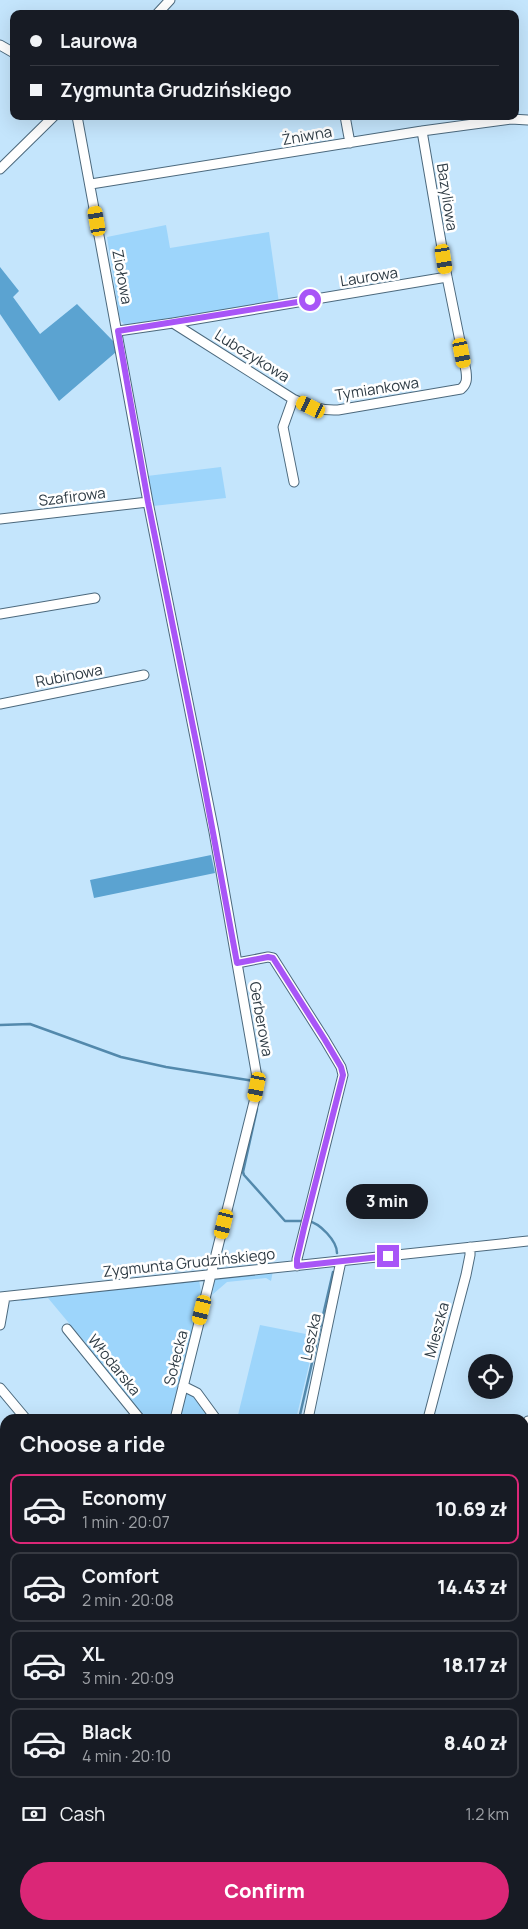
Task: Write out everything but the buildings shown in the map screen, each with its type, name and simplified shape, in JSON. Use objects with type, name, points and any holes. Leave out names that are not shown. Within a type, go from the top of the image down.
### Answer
[{"type":"street","points":[[161,10],[170,0]]},
{"type":"street","points":[[0,170],[50,120]]},
{"type":"street","name":"Ziołowa","points":[[78,120],[148,502]]},
{"type":"street","points":[[346,120],[350,143]]},
{"type":"street","name":"Żniwna","points":[[91,184],[422,131],[504,120]]},
{"type":"street","name":"Bazyliowa","points":[[422,131],[446,278],[466,372],[467,380],[465,385]]},
{"type":"street","name":"Laurowa","points":[[118,331],[446,278]]},
{"type":"street","name":"Lubczykowa","points":[[173,323],[293,399],[283,427],[294,482]]},
{"type":"street","name":"Tymiankowa","points":[[293,399],[318,409],[338,410],[461,389],[465,385]]},
{"type":"street","name":"Szafirowa","points":[[0,519],[148,502]]},
{"type":"street","name":"Gerberowa","points":[[148,502],[192,719],[255,1058],[257,1087],[210,1275]]},
{"type":"street","points":[[0,614],[95,598]]},
{"type":"street","name":"Rubinowa","points":[[0,704],[144,675]]},
{"type":"street","points":[[237,963],[268,957],[273,958],[325,1040],[341,1067],[343,1075],[307,1213],[297,1266]]},
{"type":"street","name":"Zygmunta Grudzińskiego","points":[[3,1297],[528,1241]]},
{"type":"street","name":"Mieszka","points":[[429,1414],[466,1275],[470,1247]]},
{"type":"street","name":"Leszka","points":[[309,1414],[341,1261]]},
{"type":"street","name":"Sołecka","points":[[176,1414],[210,1275]]},
{"type":"street","points":[[0,1325],[3,1297]]},
{"type":"street","name":"Włodarska","points":[[67,1329],[136,1414]]},
{"type":"street","points":[[183,1386],[197,1393],[212,1414]]},
{"type":"street","points":[[0,1388],[22,1414]]},
{"type":"shaded area","points":[[166,225],[170,248],[269,232],[279,303],[133,326],[125,325],[120,320],[107,237]]},
{"type":"shaded area","points":[[0,267],[19,291],[13,297],[40,334],[77,304],[114,342],[116,352],[59,401],[0,314]]},
{"type":"shaded area","points":[[221,467],[226,498],[153,506],[147,476]]},
{"type":"shaded area","points":[[211,855],[215,873],[94,898],[90,880]]},
{"type":"shaded area","points":[[274,1266],[271,1281],[266,1278],[227,1282],[212,1295],[215,1279],[218,1274]]},
{"type":"shaded area","points":[[199,1280],[202,1297],[173,1414],[139,1414],[97,1365],[88,1346],[48,1298],[21,1301],[24,1294]]},
{"type":"shaded area","points":[[260,1325],[316,1336],[297,1414],[238,1414]]},
{"type":"shaded area","points":[[184,1388],[195,1394],[209,1414],[178,1414]]},
{"type":"waterway","points":[[0,1025],[30,1024],[121,1057],[166,1067],[254,1081]]},
{"type":"waterway","points":[[259,1098],[261,1083]]},
{"type":"waterway","points":[[257,1109],[243,1172],[244,1175],[285,1221],[301,1221]]},
{"type":"waterway","points":[[308,1221],[318,1225],[327,1233],[334,1243],[337,1253]]},
{"type":"waterway","points":[[300,1414],[333,1272]]},
{"type":"route","points":[[310,300],[118,331],[148,502],[214,832],[237,963],[268,957],[273,958],[325,1040],[341,1067],[343,1075],[304,1228],[297,1266],[388,1256]]}]
